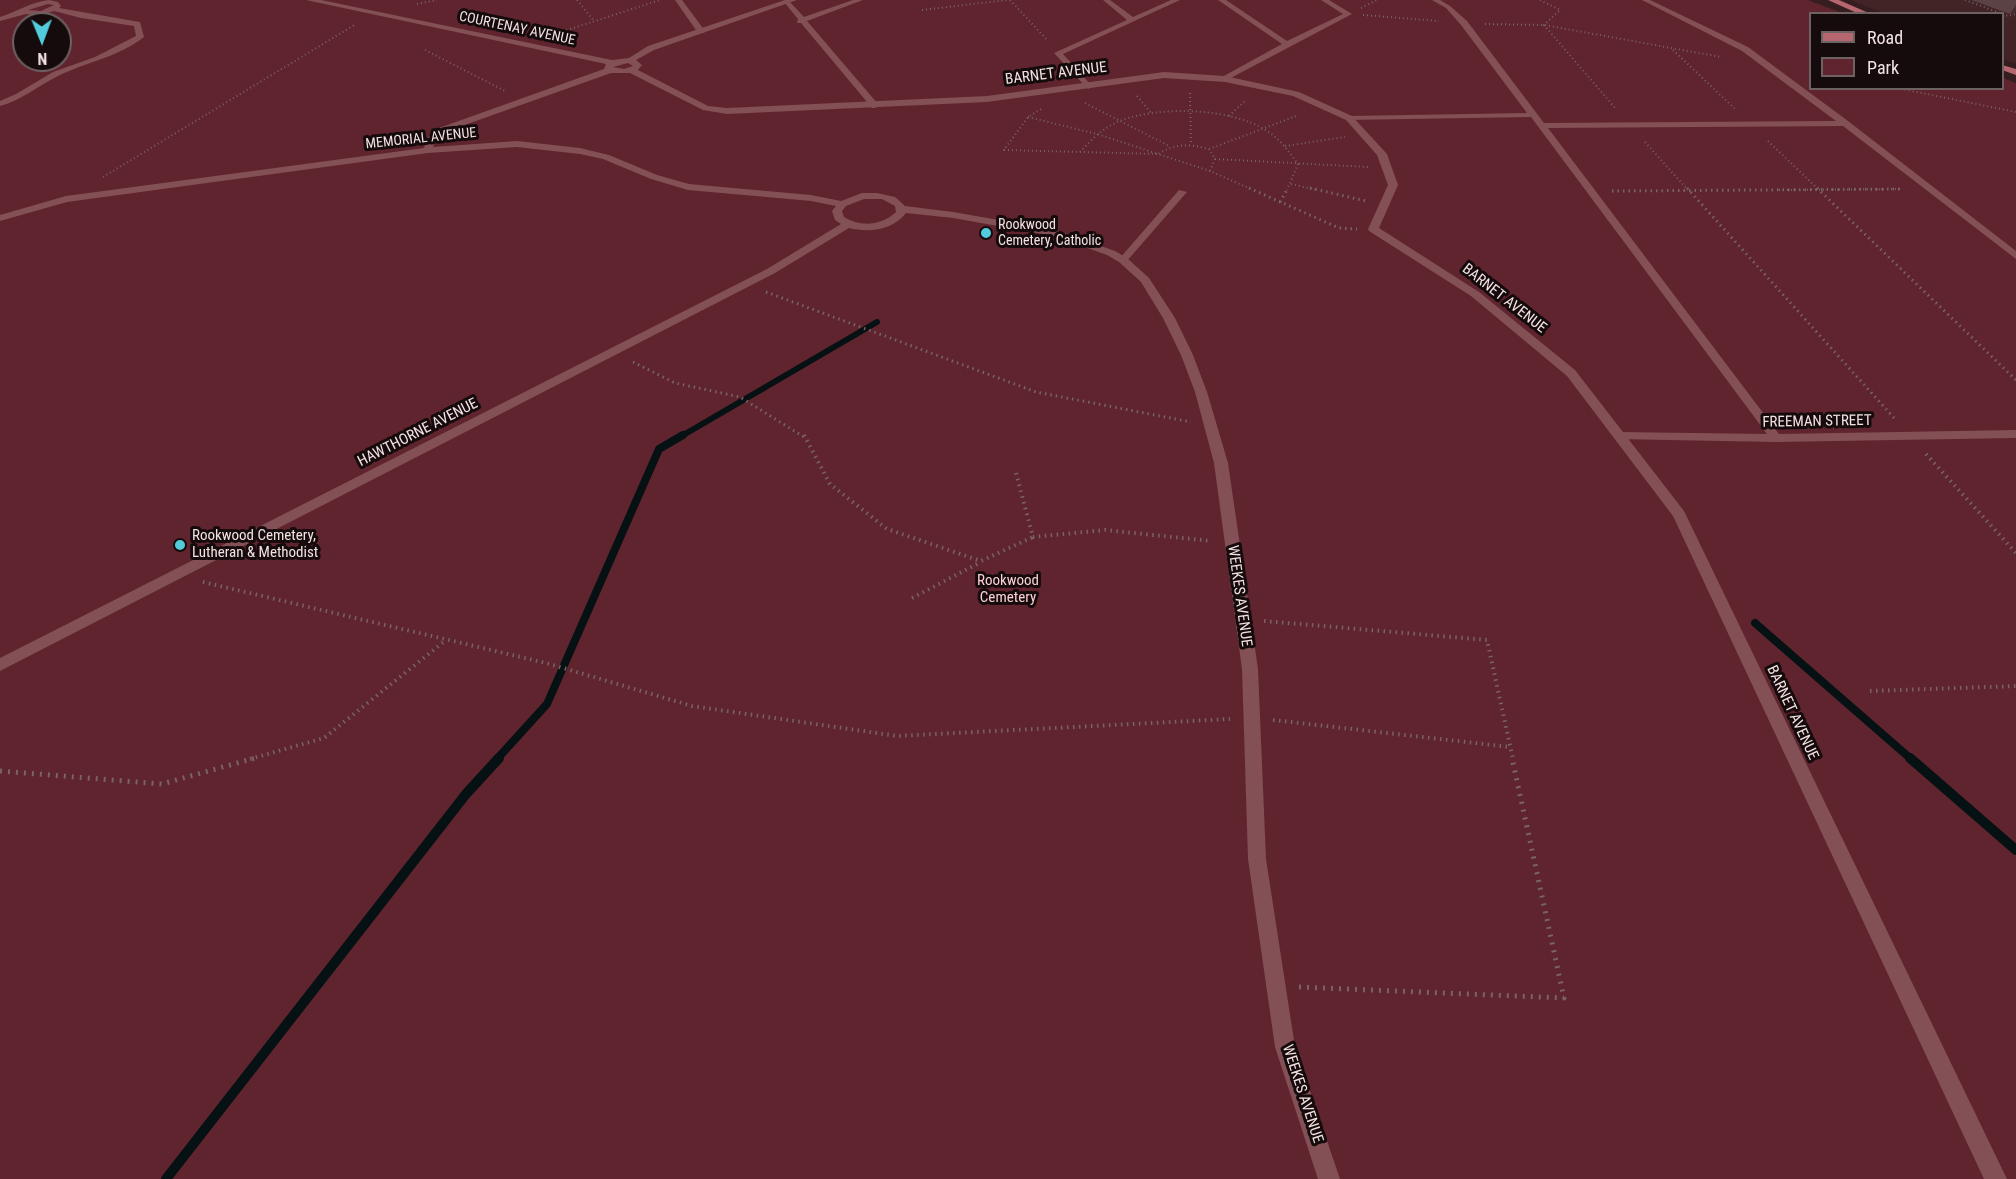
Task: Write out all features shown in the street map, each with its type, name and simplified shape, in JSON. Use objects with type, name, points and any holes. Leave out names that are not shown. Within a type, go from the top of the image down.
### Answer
[{"type":"main road","points":[[1832,0],[1862,12]]},
{"type":"street","name":"COURTENAY AVENUE","points":[[310,0],[522,44],[611,67]]},
{"type":"street","points":[[428,150],[430,140],[442,130],[525,101],[611,67],[631,65],[644,51],[791,1]]},
{"type":"street","name":"BARNET AVENUE","points":[[631,65],[706,108],[727,111],[875,106],[987,99],[1164,75],[1224,80],[1296,94],[1348,118],[1382,154],[1393,185],[1373,229],[1475,294],[1571,373],[1678,514],[1996,1179]]},
{"type":"street","name":"MEMORIAL AVENUE","points":[[0,218],[66,200],[428,150],[492,145],[559,147],[606,157],[654,177],[688,187],[811,198],[842,204]]},
{"type":"street","points":[[862,196],[878,196],[897,202],[902,209],[893,221],[880,226],[863,227],[848,224],[837,214],[842,204],[862,196]]},
{"type":"street","name":"WEEKES AVENUE","points":[[902,209],[1056,233],[1094,245],[1123,260],[1145,280],[1169,318],[1187,355],[1212,426],[1221,463],[1250,669],[1257,859],[1285,1047],[1329,1179]]},
{"type":"street","name":"HAWTHORNE AVENUE","points":[[0,665],[746,284],[848,224]]},
{"type":"lane","points":[[678,0],[701,31]]},
{"type":"lane","points":[[800,21],[860,0]]},
{"type":"lane","points":[[1106,0],[1132,20]]},
{"type":"lane","points":[[1088,87],[1058,53],[1177,0]]},
{"type":"lane","points":[[1221,0],[1287,44]]},
{"type":"lane","points":[[1324,0],[1348,14]]},
{"type":"lane","points":[[1434,0],[1448,8],[1464,23],[1776,438]]},
{"type":"lane","points":[[1645,0],[1746,49],[2016,256]]},
{"type":"lane","points":[[0,104],[19,96],[56,74],[98,59],[140,37],[137,24],[81,16],[58,5],[42,1],[27,7],[24,12]]},
{"type":"lane","points":[[791,1],[800,21],[875,106]]},
{"type":"lane","points":[[39,12],[58,5]]},
{"type":"lane","points":[[1224,80],[1287,44],[1348,14]]},
{"type":"lane","points":[[1348,118],[1533,115]]},
{"type":"lane","points":[[1541,126],[1845,123]]},
{"type":"lane","points":[[1123,260],[1182,192]]},
{"type":"lane","name":"FREEMAN STREET","points":[[1619,436],[1776,438],[2016,434]]},
{"type":"path","points":[[416,4],[437,0]]},
{"type":"path","points":[[576,0],[594,21]]},
{"type":"path","points":[[522,44],[660,0]]},
{"type":"path","points":[[922,10],[1008,0],[1058,53]]},
{"type":"path","points":[[1348,14],[1377,0]]},
{"type":"path","points":[[1540,0],[1560,10],[1544,25]]},
{"type":"path","points":[[1965,0],[1997,12]]},
{"type":"path","points":[[96,181],[374,13]]},
{"type":"path","points":[[1348,14],[1464,23],[1544,25],[1726,58]]},
{"type":"path","points":[[1544,25],[1631,126],[2016,553]]},
{"type":"path","points":[[1672,49],[2016,380]]},
{"type":"path","points":[[426,50],[525,101]]},
{"type":"path","points":[[1191,77],[1191,144]]},
{"type":"path","points":[[1088,87],[1069,94],[1170,146]]},
{"type":"path","points":[[1907,90],[2016,112]]},
{"type":"path","points":[[1045,107],[1028,117],[1004,150],[1158,154],[1170,146],[1191,144],[1209,149],[1322,106]]},
{"type":"path","points":[[1080,152],[1097,134],[1120,121],[1152,114],[1190,112],[1229,116],[1262,128],[1285,146],[1298,164]]},
{"type":"path","points":[[1028,117],[1097,134],[1210,171],[1339,228],[1373,229]]},
{"type":"path","points":[[1285,146],[1363,134]]},
{"type":"path","points":[[1209,149],[1215,159]]},
{"type":"path","points":[[1215,159],[1387,168]]},
{"type":"path","points":[[1210,171],[1215,159]]},
{"type":"path","points":[[1280,202],[1291,184],[1298,164]]},
{"type":"path","points":[[1291,184],[1384,205]]},
{"type":"path","points":[[1590,191],[1930,189]]},
{"type":"path","points":[[746,284],[1036,392],[1212,426]]},
{"type":"path","points":[[613,352],[675,383],[740,397],[803,434],[830,484],[887,529],[981,561]]},
{"type":"path","points":[[1016,473],[1033,537]]},
{"type":"path","points":[[912,598],[981,561],[1033,537],[1105,530],[1231,543]]},
{"type":"path","points":[[176,576],[546,663],[692,706],[897,736],[1252,718],[1510,747]]},
{"type":"path","points":[[1243,620],[1487,640],[1564,998],[1276,986]]},
{"type":"path","points":[[0,771],[162,784],[324,738],[447,639]]},
{"type":"path","points":[[1870,691],[2016,686]]},
{"type":"shaded area","points":[[1850,0],[2016,0],[2016,64],[2004,59],[2004,12],[1881,12]]},
{"type":"green space","name":"Rookwood Cemetery","points":[[0,0],[1808,0],[1839,12],[1809,12],[1809,90],[2004,90],[2004,78],[2016,83],[2016,1179],[0,1179]]},
{"type":"waterway","points":[[680,437],[877,322]]},
{"type":"waterway","points":[[497,759],[547,704],[659,449],[683,435]]},
{"type":"waterway","points":[[1755,623],[1911,759]]},
{"type":"waterway","points":[[166,1179],[466,794],[499,758]]},
{"type":"waterway","points":[[1910,758],[2016,850]]},
{"type":"place","name":"Rookwood Cemetery, Catholic","points":[[986,233]]},
{"type":"place","name":"Rookwood Cemetery, Lutheran & Methodist","points":[[180,545]]}]
